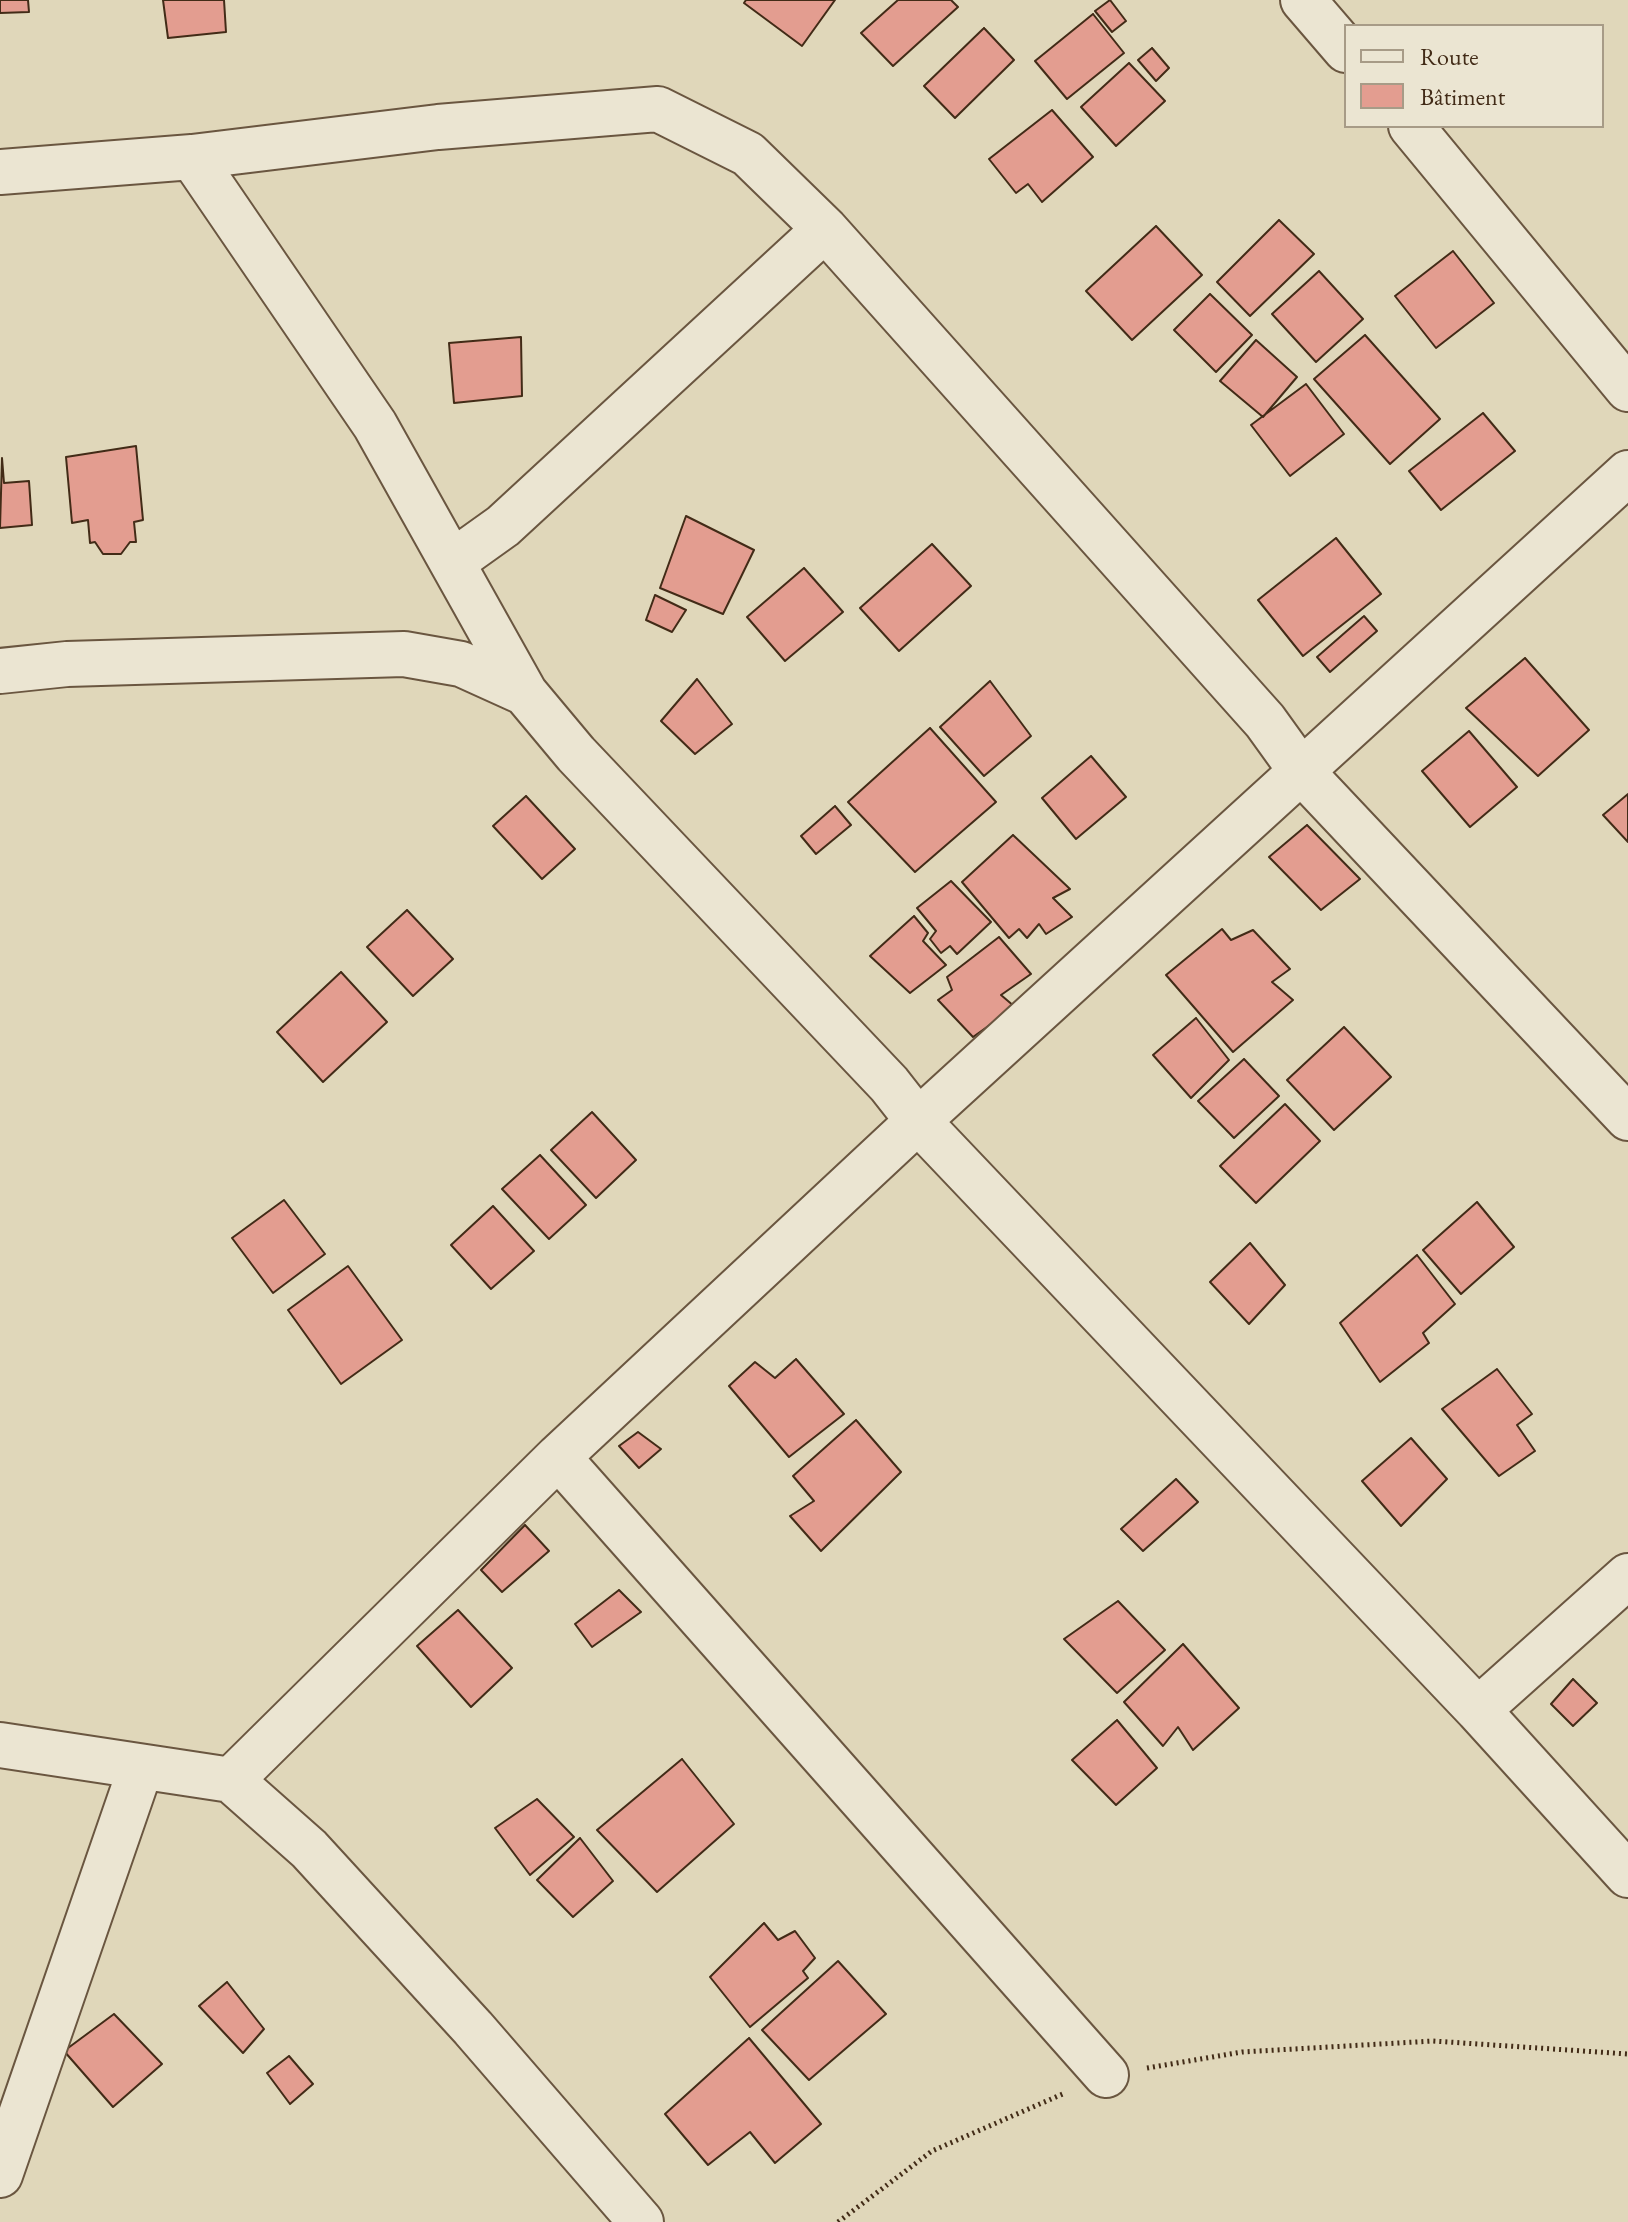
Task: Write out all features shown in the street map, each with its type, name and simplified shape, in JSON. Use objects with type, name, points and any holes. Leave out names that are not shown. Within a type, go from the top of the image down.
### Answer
[{"type":"street","points":[[1303,0],[1344,48]]},
{"type":"street","points":[[0,172],[192,157],[438,127],[658,109],[748,154],[825,229],[1265,721],[1301,771],[1628,1118]]},
{"type":"street","points":[[1413,128],[1628,389]]},
{"type":"street","points":[[192,157],[375,425],[454,561],[525,693],[576,754],[889,1084],[918,1121],[1478,1710],[1628,1875]]},
{"type":"street","points":[[454,561],[503,526],[536,497],[825,229]]},
{"type":"street","points":[[231,1780],[558,1457],[918,1121],[1628,473]]},
{"type":"street","points":[[0,671],[67,664],[404,654],[461,664],[525,693]]},
{"type":"street","points":[[558,1457],[1106,2075]]},
{"type":"street","points":[[1478,1710],[1628,1576]]},
{"type":"street","points":[[0,1745],[231,1780],[319,1860],[473,2028],[641,2222]]},
{"type":"street","points":[[0,2175],[141,1767]]},
{"type":"path","points":[[838,2222],[932,2151],[1106,2075],[1242,2052],[1433,2041],[1628,2054]]},
{"type":"building","points":[[0,0],[28,0],[29,12],[0,13]]},
{"type":"building","points":[[163,0],[224,0],[226,32],[168,38]]},
{"type":"building","points":[[746,0],[835,0],[802,46],[744,3]]},
{"type":"building","points":[[898,0],[951,0],[958,7],[893,66],[861,33]]},
{"type":"building","points":[[1110,0],[1126,21],[1112,32],[1095,11]]},
{"type":"building","points":[[1093,14],[1124,53],[1067,99],[1035,61]]},
{"type":"building","points":[[984,28],[1014,60],[955,118],[924,86]]},
{"type":"building","points":[[1152,48],[1169,68],[1156,81],[1138,60]]},
{"type":"building","points":[[1129,63],[1165,101],[1116,146],[1081,107]]},
{"type":"building","points":[[1052,110],[1093,157],[1042,202],[1028,184],[1016,193],[989,159]]},
{"type":"building","points":[[1279,220],[1314,254],[1250,316],[1217,282]]},
{"type":"building","points":[[1156,226],[1202,275],[1132,340],[1086,291]]},
{"type":"building","points":[[1453,251],[1494,303],[1436,348],[1395,296]]},
{"type":"building","points":[[1319,271],[1363,319],[1316,362],[1272,314]]},
{"type":"building","points":[[1210,294],[1252,335],[1216,372],[1174,330]]},
{"type":"building","points":[[1365,335],[1440,419],[1390,464],[1314,379]]},
{"type":"building","points":[[521,337],[522,396],[454,403],[449,343]]},
{"type":"building","points":[[1256,340],[1297,377],[1263,417],[1220,381]]},
{"type":"building","points":[[1306,384],[1344,434],[1290,476],[1251,425]]},
{"type":"building","points":[[1483,413],[1515,451],[1441,510],[1409,471]]},
{"type":"building","points":[[136,446],[143,520],[134,522],[136,542],[130,542],[121,554],[103,554],[95,542],[90,543],[88,520],[72,523],[66,457]]},
{"type":"building","points":[[2,458],[4,483],[29,481],[32,525],[0,528]]},
{"type":"building","points":[[686,516],[754,550],[723,614],[660,588]]},
{"type":"building","points":[[1336,538],[1381,594],[1303,656],[1258,600]]},
{"type":"building","points":[[932,544],[971,586],[899,651],[860,608]]},
{"type":"building","points":[[804,568],[843,612],[785,661],[747,617]]},
{"type":"building","points":[[655,595],[686,610],[672,632],[646,620]]},
{"type":"building","points":[[1364,616],[1377,631],[1330,672],[1317,657]]},
{"type":"building","points":[[1525,658],[1589,730],[1538,776],[1466,708]]},
{"type":"building","points":[[697,679],[732,724],[695,754],[661,721]]},
{"type":"building","points":[[990,681],[1031,736],[984,776],[940,727]]},
{"type":"building","points":[[930,728],[996,802],[915,872],[848,802]]},
{"type":"building","points":[[1469,731],[1517,787],[1470,827],[1422,771]]},
{"type":"building","points":[[1091,756],[1126,797],[1076,839],[1042,798]]},
{"type":"building","points":[[1628,794],[1628,842],[1603,815]]},
{"type":"building","points":[[526,796],[575,849],[542,879],[493,826]]},
{"type":"building","points":[[835,806],[851,825],[816,854],[801,836]]},
{"type":"building","points":[[1307,825],[1360,879],[1321,910],[1269,857]]},
{"type":"building","points":[[1013,835],[1070,889],[1053,898],[1072,917],[1046,934],[1039,924],[1027,938],[1019,929],[1009,938],[962,882]]},
{"type":"building","points":[[951,881],[991,922],[957,954],[950,946],[941,953],[930,939],[936,931],[917,908]]},
{"type":"building","points":[[407,910],[453,959],[413,996],[367,947]]},
{"type":"building","points":[[914,916],[928,933],[923,941],[946,965],[910,993],[870,956]]},
{"type":"building","points":[[1222,929],[1231,940],[1253,930],[1290,969],[1272,982],[1293,1000],[1233,1052],[1166,975]]},
{"type":"building","points":[[999,937],[1031,974],[1001,995],[1015,1007],[973,1037],[938,1000],[952,990],[947,977]]},
{"type":"building","points":[[341,972],[387,1022],[323,1082],[277,1032]]},
{"type":"building","points":[[1196,1018],[1229,1060],[1191,1098],[1153,1055]]},
{"type":"building","points":[[1344,1027],[1391,1077],[1334,1130],[1287,1080]]},
{"type":"building","points":[[1244,1059],[1279,1096],[1234,1138],[1198,1101]]},
{"type":"building","points":[[1285,1104],[1320,1141],[1256,1203],[1220,1166]]},
{"type":"building","points":[[592,1112],[636,1160],[596,1198],[551,1150]]},
{"type":"building","points":[[540,1155],[586,1205],[549,1239],[502,1189]]},
{"type":"building","points":[[284,1200],[325,1254],[273,1293],[232,1238]]},
{"type":"building","points":[[1477,1202],[1514,1247],[1461,1294],[1423,1250]]},
{"type":"building","points":[[493,1206],[534,1251],[491,1289],[451,1245]]},
{"type":"building","points":[[1250,1243],[1285,1285],[1249,1324],[1210,1282]]},
{"type":"building","points":[[1417,1255],[1455,1304],[1423,1333],[1429,1343],[1380,1382],[1340,1323]]},
{"type":"building","points":[[348,1266],[402,1340],[341,1384],[288,1310]]},
{"type":"building","points":[[796,1359],[844,1414],[789,1457],[729,1386],[755,1362],[775,1378]]},
{"type":"building","points":[[1497,1369],[1532,1414],[1517,1425],[1535,1451],[1499,1476],[1442,1409]]},
{"type":"building","points":[[856,1420],[901,1472],[821,1551],[790,1516],[814,1501],[793,1476]]},
{"type":"building","points":[[638,1432],[661,1449],[639,1468],[619,1446]]},
{"type":"building","points":[[1411,1438],[1447,1479],[1401,1526],[1362,1481]]},
{"type":"building","points":[[1176,1479],[1198,1502],[1143,1551],[1121,1529]]},
{"type":"building","points":[[525,1525],[549,1551],[502,1592],[481,1570]]},
{"type":"building","points":[[619,1590],[641,1612],[592,1647],[575,1624]]},
{"type":"building","points":[[1118,1601],[1165,1650],[1117,1693],[1064,1639]]},
{"type":"building","points":[[458,1610],[512,1668],[471,1707],[417,1646]]},
{"type":"building","points":[[1183,1644],[1239,1708],[1193,1750],[1178,1727],[1163,1746],[1124,1702]]},
{"type":"building","points":[[1573,1679],[1597,1703],[1573,1726],[1551,1704]]},
{"type":"building","points":[[1117,1720],[1157,1768],[1116,1805],[1072,1760]]},
{"type":"building","points":[[682,1759],[734,1824],[657,1892],[597,1830]]},
{"type":"building","points":[[537,1799],[574,1837],[530,1875],[495,1828]]},
{"type":"building","points":[[580,1838],[613,1881],[573,1917],[537,1880]]},
{"type":"building","points":[[764,1923],[778,1940],[795,1931],[815,1958],[803,1971],[808,1978],[750,2027],[710,1977]]},
{"type":"building","points":[[838,1961],[886,2014],[809,2080],[762,2030]]},
{"type":"building","points":[[227,1982],[264,2029],[243,2053],[199,2006]]},
{"type":"building","points":[[114,2014],[162,2064],[113,2107],[64,2051]]},
{"type":"building","points":[[749,2038],[821,2124],[775,2163],[750,2132],[708,2165],[665,2114]]},
{"type":"building","points":[[289,2056],[313,2084],[290,2104],[267,2073]]}]
